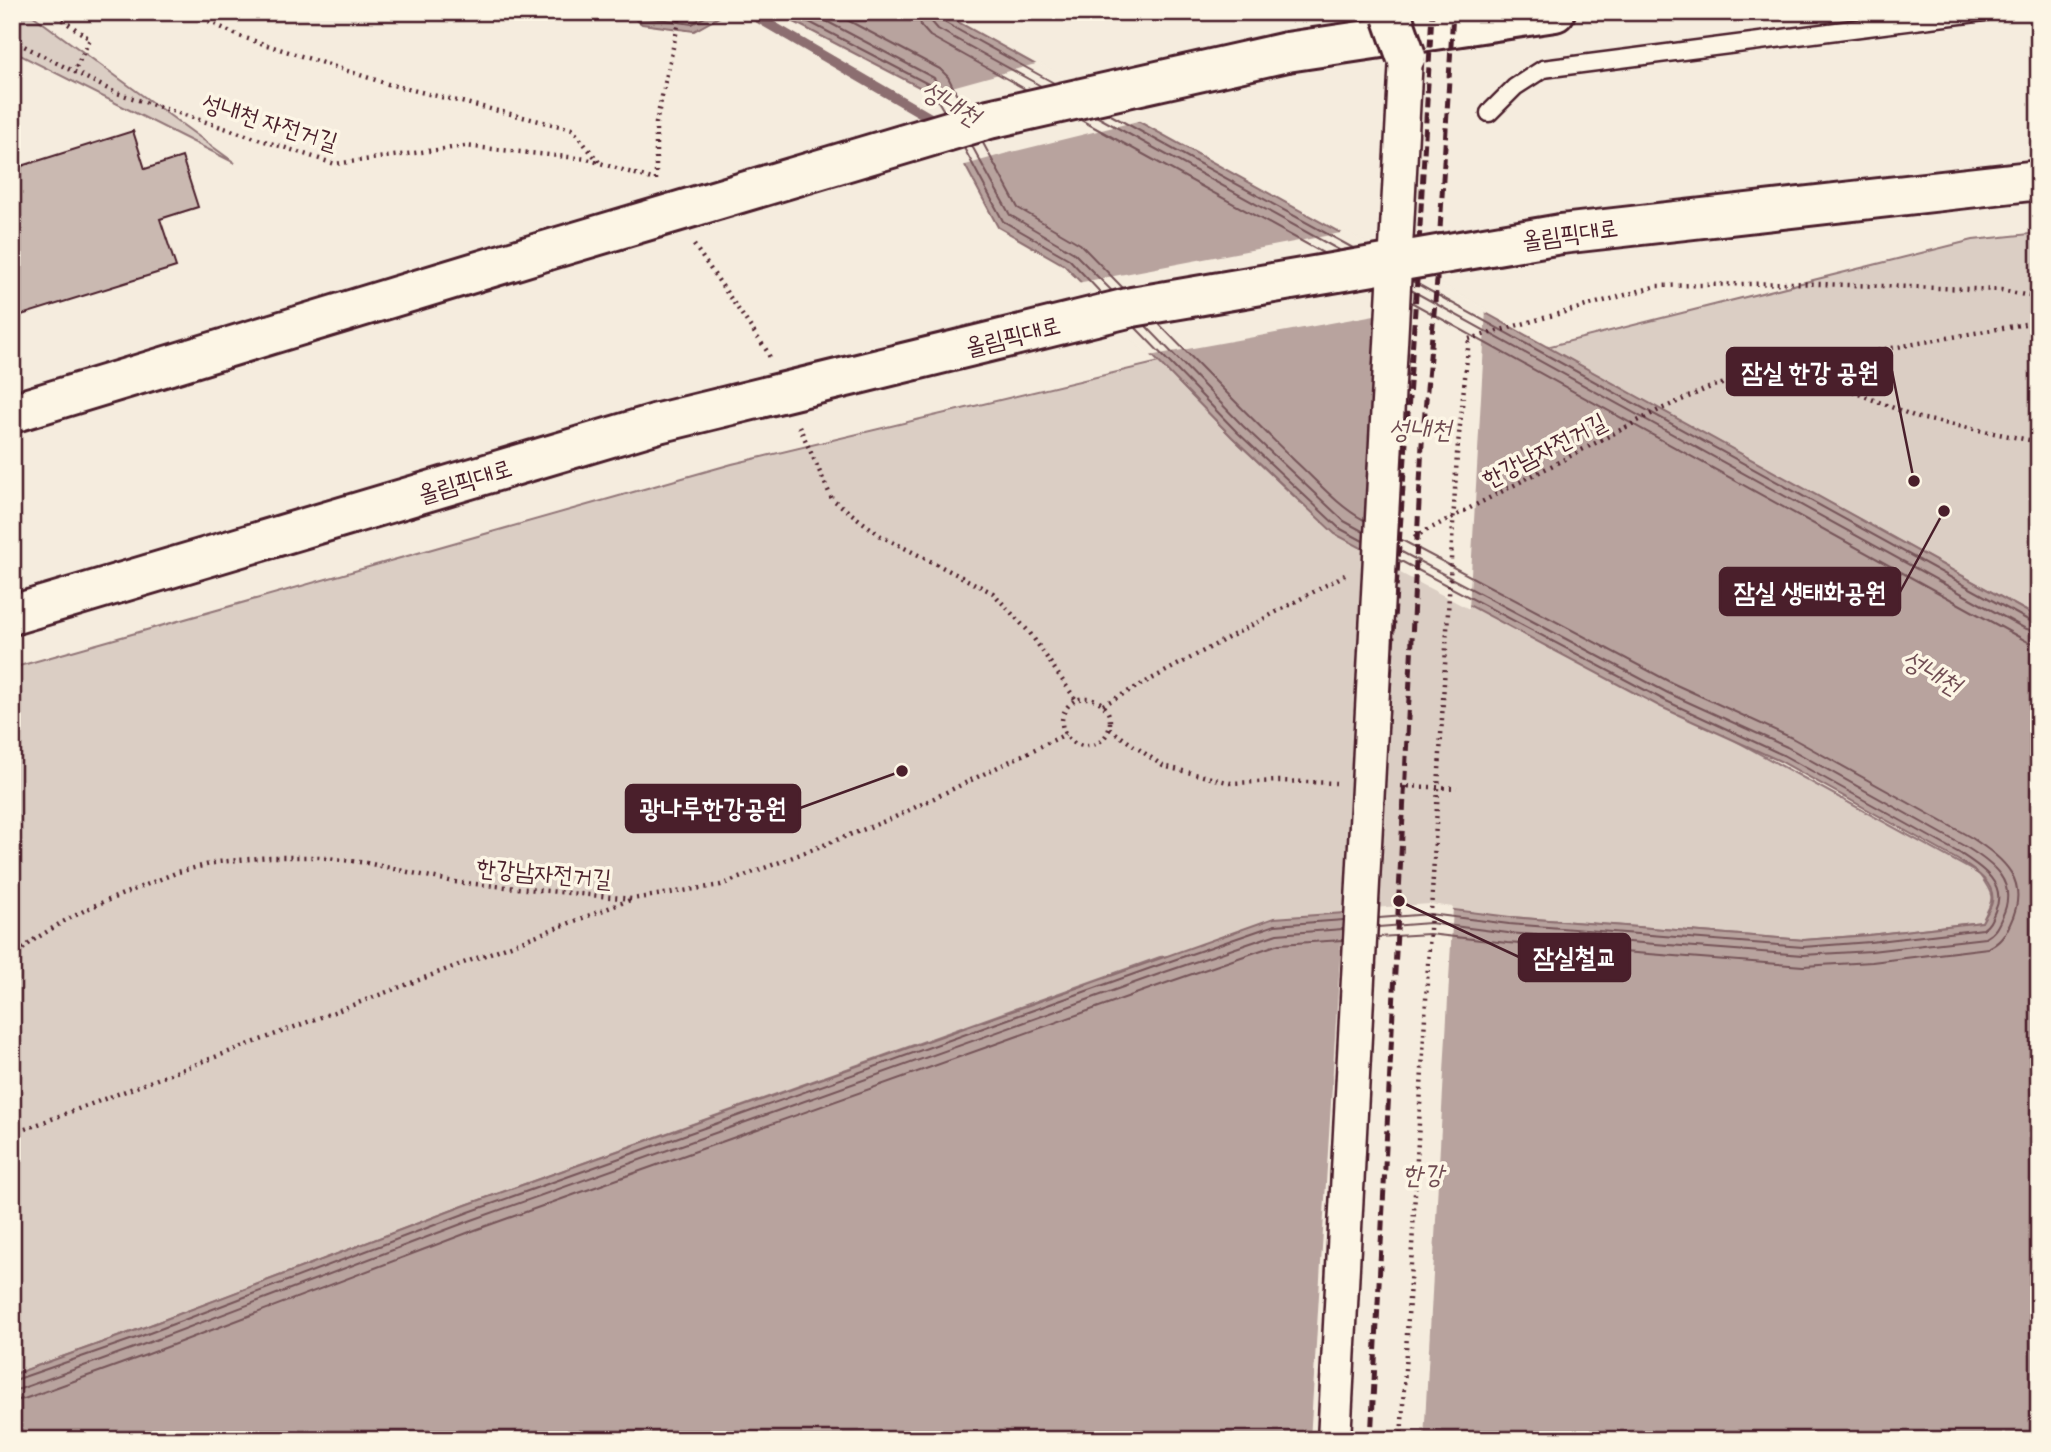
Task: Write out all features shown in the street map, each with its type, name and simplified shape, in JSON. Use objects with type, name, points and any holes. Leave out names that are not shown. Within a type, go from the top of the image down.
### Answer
[{"type":"main road","points":[[12,413],[989,120],[1287,52],[1555,12]]},
{"type":"main road","points":[[1392,16],[1406,56]]},
{"type":"main road","name":"올림픽대로","points":[[12,615],[658,423],[1132,307],[1561,234],[2039,180]]},
{"type":"street","points":[[1334,1440],[1406,56]]},
{"type":"lane","points":[[1489,113],[1515,88],[1543,69],[1984,12]]},
{"type":"path","points":[[51,12],[90,39],[74,72]]},
{"type":"path","points":[[190,12],[239,36],[388,84],[572,129],[599,163]]},
{"type":"path","points":[[666,71],[681,12]]},
{"type":"path","name":"성내천 자전거길","points":[[12,40],[114,92],[335,164],[465,146],[587,159],[656,180]]},
{"type":"path","points":[[1401,1440],[1457,454],[1469,339],[1657,286],[1790,283],[2001,290],[2039,299],[2034,315],[2039,332]]},
{"type":"path","name":"한강남자전거길","points":[[1407,541],[1688,396],[1713,386],[1825,360],[2036,322]]},
{"type":"path","points":[[1846,390],[1919,418],[2039,442]]},
{"type":"path","points":[[1103,705],[1348,573]]},
{"type":"path","points":[[1090,698],[1103,705],[1110,716],[1110,729],[1106,736],[1093,745],[1077,744],[1066,734],[1062,719],[1064,711],[1076,700],[1090,698]]},
{"type":"path","points":[[1110,729],[1163,766],[1231,783],[1280,781],[1348,784]]},
{"type":"path","name":"한강남자전거길","points":[[12,958],[35,939],[92,907],[178,872],[219,862],[270,857],[319,858],[367,863],[454,882],[632,899],[721,885],[893,818],[1066,734]]},
{"type":"path","points":[[1389,785],[1457,788],[1438,787]]},
{"type":"path","points":[[12,1134],[632,899]]},
{"type":"shaded area","points":[[12,12],[28,12],[235,163],[12,51]]},
{"type":"shaded area","points":[[2039,233],[2039,618],[1546,347],[1973,240]]},
{"type":"shaded area","points":[[1159,362],[1300,502],[1979,874],[1991,893],[1991,902],[1982,922],[1804,940],[1510,917],[1160,957],[466,1205],[12,1375],[12,668],[732,464]]},
{"type":"water","points":[[625,12],[728,12],[694,31],[642,24]]},
{"type":"water","name":"한강","points":[[775,12],[940,12],[2039,618],[2039,1440],[12,1440],[12,1375],[466,1205],[1274,918],[1430,907],[1510,917],[1804,940],[1982,922],[1989,909],[1992,895],[1987,882],[1958,860],[1780,761],[1661,707],[1335,534],[1232,437],[1064,265],[998,227],[925,90]]},
{"type":"pier","points":[[1039,63],[1142,120],[962,166],[923,95]]},
{"type":"pier","points":[[1346,232],[1486,309],[1469,609],[1366,555],[1380,314],[1149,356],[1077,283]]},
{"type":"pier","points":[[1430,904],[1453,907],[1424,1440],[1310,1440],[1343,910]]},
{"type":"building","points":[[133,131],[145,169],[182,157],[198,207],[160,219],[176,267],[12,318],[12,169]]},
{"type":"waterway","name":"성내천","points":[[748,12],[939,123]]},
{"type":"railway","points":[[1347,1440],[1374,915],[1417,280],[1432,12]]},
{"type":"railway","points":[[1371,1440],[1422,444],[1437,280],[1453,12]]},
{"type":"place","name":"잠실 한강 공원","points":[[1914,481]]},
{"type":"place","name":"잠실 생태화공원","points":[[1944,511]]},
{"type":"place","name":"광나루한강공원","points":[[902,771]]},
{"type":"place","name":"잠실철교","points":[[1399,901]]}]
